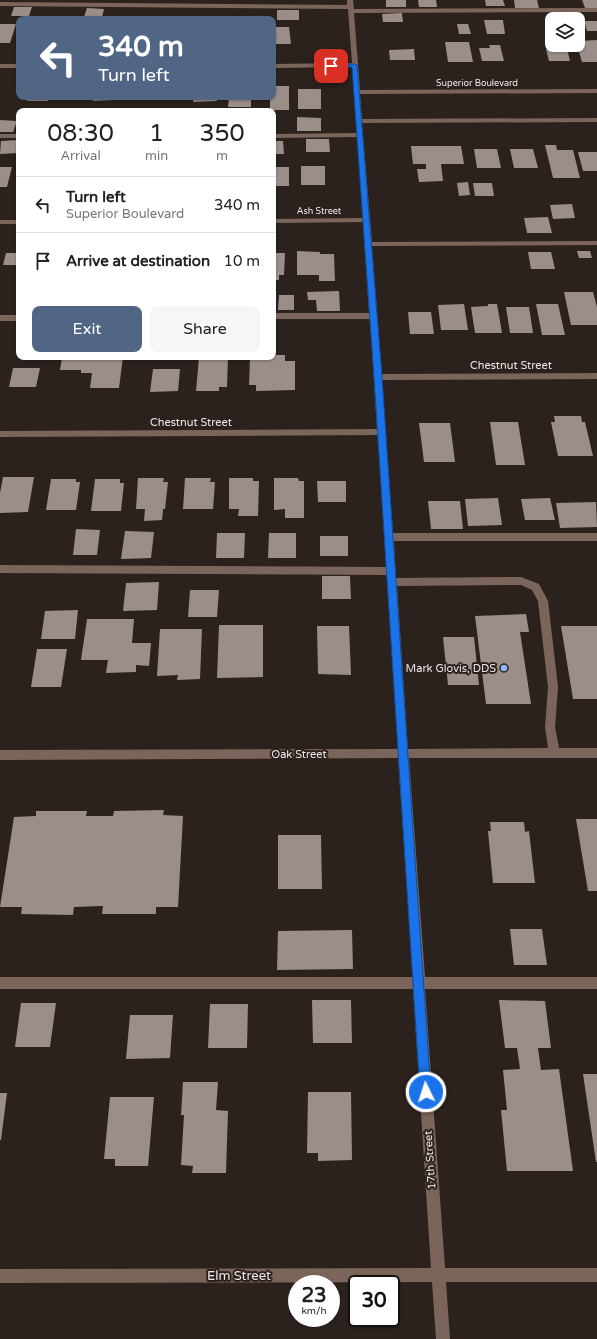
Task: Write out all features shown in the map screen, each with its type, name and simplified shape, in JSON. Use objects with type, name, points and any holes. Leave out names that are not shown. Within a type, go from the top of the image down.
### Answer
[{"type":"street","points":[[0,4],[350,6],[597,10]]},
{"type":"street","name":"17th Street","points":[[350,6],[382,432],[443,1339]]},
{"type":"street","points":[[276,66],[354,65]]},
{"type":"street","points":[[0,66],[16,66]]},
{"type":"street","name":"Superior Boulevard","points":[[356,92],[597,91]]},
{"type":"street","points":[[358,121],[597,120]]},
{"type":"street","points":[[276,136],[360,135]]},
{"type":"street","points":[[0,136],[16,136]]},
{"type":"street","name":"Ash Street","points":[[276,221],[366,220]]},
{"type":"street","points":[[0,222],[16,222]]},
{"type":"street","points":[[368,244],[597,243]]},
{"type":"street","points":[[276,316],[373,316]]},
{"type":"street","points":[[0,318],[16,318]]},
{"type":"street","name":"Chestnut Street","points":[[378,377],[597,376]]},
{"type":"street","name":"Chestnut Street","points":[[0,434],[382,432]]},
{"type":"street","points":[[388,536],[597,537]]},
{"type":"street","points":[[0,569],[391,576],[520,581],[532,583],[539,590],[543,601],[553,686],[550,727],[554,753]]},
{"type":"street","name":"Oak Street","points":[[0,755],[597,753]]},
{"type":"street","points":[[0,983],[597,983]]},
{"type":"street","name":"Elm Street","points":[[0,1276],[597,1275]]},
{"type":"building","points":[[386,0],[406,0],[406,7],[386,7]]},
{"type":"building","points":[[418,0],[436,0],[437,7],[419,7]]},
{"type":"building","points":[[485,0],[503,0],[505,6],[486,6]]},
{"type":"building","points":[[514,0],[537,0],[539,8],[515,8]]},
{"type":"building","points":[[582,0],[597,0],[597,8],[585,8]]},
{"type":"building","points":[[14,7],[32,7],[29,16],[11,16]]},
{"type":"building","points":[[87,8],[104,9],[102,16],[84,16]]},
{"type":"building","points":[[277,10],[299,10],[299,20],[277,20]]},
{"type":"building","points":[[402,13],[403,22],[383,22],[382,14]]},
{"type":"building","points":[[484,20],[503,20],[505,34],[487,34]]},
{"type":"building","points":[[585,21],[597,21],[597,31],[587,31]]},
{"type":"building","points":[[0,24],[16,24],[10,43],[0,43]]},
{"type":"building","points":[[457,24],[468,24],[471,34],[459,34]]},
{"type":"building","points":[[276,27],[289,27],[291,44],[276,44]]},
{"type":"building","points":[[597,40],[597,62],[582,62],[579,52],[585,52],[585,41]]},
{"type":"building","points":[[445,42],[469,42],[473,62],[448,62]]},
{"type":"building","points":[[489,45],[500,45],[504,61],[482,61],[479,48],[490,48]]},
{"type":"building","points":[[414,49],[415,60],[390,60],[389,50]]},
{"type":"building","points":[[547,52],[568,52],[570,61],[549,61]]},
{"type":"building","points":[[276,86],[289,86],[289,110],[276,110],[276,108],[270,108],[270,100],[276,100]]},
{"type":"building","points":[[298,89],[321,89],[321,109],[298,109]]},
{"type":"building","points":[[27,100],[48,100],[48,101]]},
{"type":"building","points":[[93,100],[114,100],[93,101]]},
{"type":"building","points":[[193,100],[217,100],[217,101],[193,102]]},
{"type":"building","points":[[229,100],[251,100],[251,107],[228,107]]},
{"type":"building","points":[[297,117],[321,118],[321,131],[297,131]]},
{"type":"building","points":[[0,120],[16,121],[13,132],[0,132]]},
{"type":"building","points":[[306,139],[329,139],[330,152],[306,152]]},
{"type":"building","points":[[16,140],[16,153],[0,154],[1,141]]},
{"type":"building","points":[[276,141],[283,141],[284,154],[276,154]]},
{"type":"building","points":[[545,145],[556,145],[557,150],[573,150],[580,178],[553,178]]},
{"type":"building","points":[[411,146],[461,146],[464,164],[441,164],[443,181],[419,182],[417,169],[426,169],[426,164],[413,164]]},
{"type":"building","points":[[474,149],[497,149],[501,168],[477,168]]},
{"type":"building","points":[[510,149],[533,149],[538,168],[514,168]]},
{"type":"building","points":[[578,152],[597,152],[597,171],[583,171]]},
{"type":"building","points":[[301,166],[325,166],[325,185],[301,185]]},
{"type":"building","points":[[0,167],[12,167],[7,187],[0,187]]},
{"type":"building","points":[[276,167],[289,167],[289,186],[276,186]]},
{"type":"building","points":[[468,182],[470,195],[459,196],[457,183]]},
{"type":"building","points":[[473,183],[492,183],[494,196],[475,196]]},
{"type":"building","points":[[572,204],[575,218],[553,219],[550,205]]},
{"type":"building","points":[[548,217],[552,233],[527,233],[524,218]]},
{"type":"building","points":[[297,251],[334,254],[335,281],[319,281],[319,275],[297,275]]},
{"type":"building","points":[[577,251],[590,251],[592,258],[579,258]]},
{"type":"building","points":[[528,252],[551,252],[555,269],[531,269]]},
{"type":"building","points":[[6,253],[16,253],[16,265],[3,265]]},
{"type":"building","points":[[276,253],[285,253],[284,275],[279,275],[279,280],[276,280]]},
{"type":"building","points":[[339,291],[340,311],[317,311],[316,300],[308,300],[307,292]]},
{"type":"building","points":[[564,292],[593,292],[597,307],[597,325],[571,325]]},
{"type":"building","points":[[279,295],[294,295],[294,310],[278,310]]},
{"type":"building","points":[[464,304],[468,330],[441,330],[438,305]]},
{"type":"building","points":[[488,304],[497,304],[502,333],[475,333],[471,307],[488,306]]},
{"type":"building","points":[[536,304],[558,304],[565,335],[542,335]]},
{"type":"building","points":[[506,307],[529,307],[533,333],[510,333]]},
{"type":"building","points":[[408,312],[431,312],[434,334],[410,334]]},
{"type":"building","points":[[276,355],[285,355],[285,361],[295,361],[295,390],[256,391],[256,385],[249,385],[250,360],[276,360]]},
{"type":"building","points":[[62,360],[123,360],[119,388],[90,388],[92,373],[81,373],[81,370],[60,370]]},
{"type":"building","points":[[199,360],[228,360],[227,387],[219,387],[219,391],[196,391]]},
{"type":"building","points":[[13,368],[40,368],[36,387],[9,387]]},
{"type":"building","points":[[153,369],[180,369],[178,391],[150,392]]},
{"type":"building","points":[[554,416],[581,416],[582,422],[585,422],[593,456],[558,456],[551,422],[555,422]]},
{"type":"building","points":[[490,422],[518,422],[525,465],[496,465]]},
{"type":"building","points":[[419,423],[450,423],[455,462],[424,462]]},
{"type":"building","points":[[3,477],[34,477],[28,512],[0,513],[0,493]]},
{"type":"building","points":[[138,478],[164,478],[163,482],[168,482],[165,509],[163,509],[162,520],[144,521],[145,509],[136,509]]},
{"type":"building","points":[[185,478],[211,478],[210,482],[215,482],[213,509],[183,509]]},
{"type":"building","points":[[229,478],[253,478],[253,481],[259,481],[258,516],[238,516],[239,509],[229,509]]},
{"type":"building","points":[[274,478],[298,478],[299,481],[304,481],[304,518],[285,518],[285,509],[274,510]]},
{"type":"building","points":[[51,479],[76,479],[76,482],[80,482],[76,510],[46,510]]},
{"type":"building","points":[[95,479],[120,479],[120,483],[124,483],[121,511],[91,511]]},
{"type":"building","points":[[317,481],[346,481],[346,502],[318,502]]},
{"type":"building","points":[[498,498],[502,525],[468,526],[465,499]]},
{"type":"building","points":[[550,498],[555,520],[525,520],[521,499]]},
{"type":"building","points":[[428,501],[460,501],[463,529],[431,529]]},
{"type":"building","points":[[596,502],[597,527],[560,528],[556,503]]},
{"type":"building","points":[[76,529],[100,530],[97,555],[73,555]]},
{"type":"building","points":[[125,531],[154,532],[151,558],[121,559]]},
{"type":"building","points":[[217,533],[245,533],[244,558],[216,558]]},
{"type":"building","points":[[269,533],[296,533],[296,558],[268,558]]},
{"type":"building","points":[[320,536],[348,536],[348,556],[320,556]]},
{"type":"building","points":[[322,576],[350,576],[351,599],[322,599]]},
{"type":"building","points":[[159,582],[157,610],[123,611],[126,583]]},
{"type":"building","points":[[190,590],[219,590],[217,617],[188,617]]},
{"type":"building","points":[[78,610],[75,639],[41,639],[45,611]]},
{"type":"building","name":"Mark Glovis, DDS","points":[[526,614],[529,632],[520,632],[531,704],[486,704],[475,616]]},
{"type":"building","points":[[87,619],[134,619],[132,643],[151,643],[149,666],[136,665],[136,672],[106,673],[108,660],[81,660]]},
{"type":"building","points":[[219,625],[263,625],[263,677],[217,678]]},
{"type":"building","points":[[317,626],[349,626],[351,675],[318,674]]},
{"type":"building","points":[[561,626],[597,626],[597,699],[573,699]]},
{"type":"building","points":[[160,629],[202,629],[200,679],[177,680],[178,675],[157,676]]},
{"type":"building","points":[[443,637],[474,637],[479,685],[448,685]]},
{"type":"building","points":[[37,649],[67,649],[61,687],[31,687]]},
{"type":"building","points":[[164,810],[163,815],[183,816],[178,907],[156,907],[156,914],[102,914],[103,906],[74,907],[73,915],[21,914],[22,907],[0,907],[14,817],[36,816],[36,811],[87,811],[86,816],[113,816],[114,811]]},
{"type":"building","points":[[576,819],[597,819],[597,891],[588,891]]},
{"type":"building","points":[[490,822],[524,822],[525,832],[529,831],[535,883],[493,883],[488,831],[491,831]]},
{"type":"building","points":[[278,835],[321,835],[322,889],[278,889]]},
{"type":"building","points":[[510,929],[542,929],[547,965],[514,965]]},
{"type":"building","points":[[352,930],[353,969],[277,970],[278,931]]},
{"type":"building","points":[[312,1000],[351,1000],[352,1043],[313,1043]]},
{"type":"building","points":[[499,1000],[545,1001],[551,1048],[538,1048],[541,1070],[559,1069],[573,1171],[507,1171],[501,1110],[507,1110],[503,1070],[520,1069],[517,1048],[505,1048]]},
{"type":"building","points":[[21,1003],[56,1003],[50,1047],[15,1047]]},
{"type":"building","points":[[210,1004],[248,1004],[247,1048],[208,1048]]},
{"type":"building","points":[[130,1015],[173,1015],[170,1058],[126,1059]]},
{"type":"building","points":[[583,1074],[597,1074],[597,1162],[596,1162]]},
{"type":"building","points":[[183,1082],[218,1082],[216,1110],[228,1111],[226,1173],[192,1173],[193,1166],[181,1165],[184,1115],[181,1115]]},
{"type":"building","points":[[308,1092],[351,1092],[352,1160],[318,1161],[318,1153],[307,1153]]},
{"type":"building","points":[[0,1093],[7,1093],[1,1140],[0,1140]]},
{"type":"building","points":[[110,1097],[154,1097],[148,1166],[115,1166],[115,1159],[104,1159]]},
{"type":"place","name":"Mark Glovis, DDS","points":[[504,668]]},
{"type":"route","points":[[331,66],[354,65],[378,377],[426,1092]]}]
